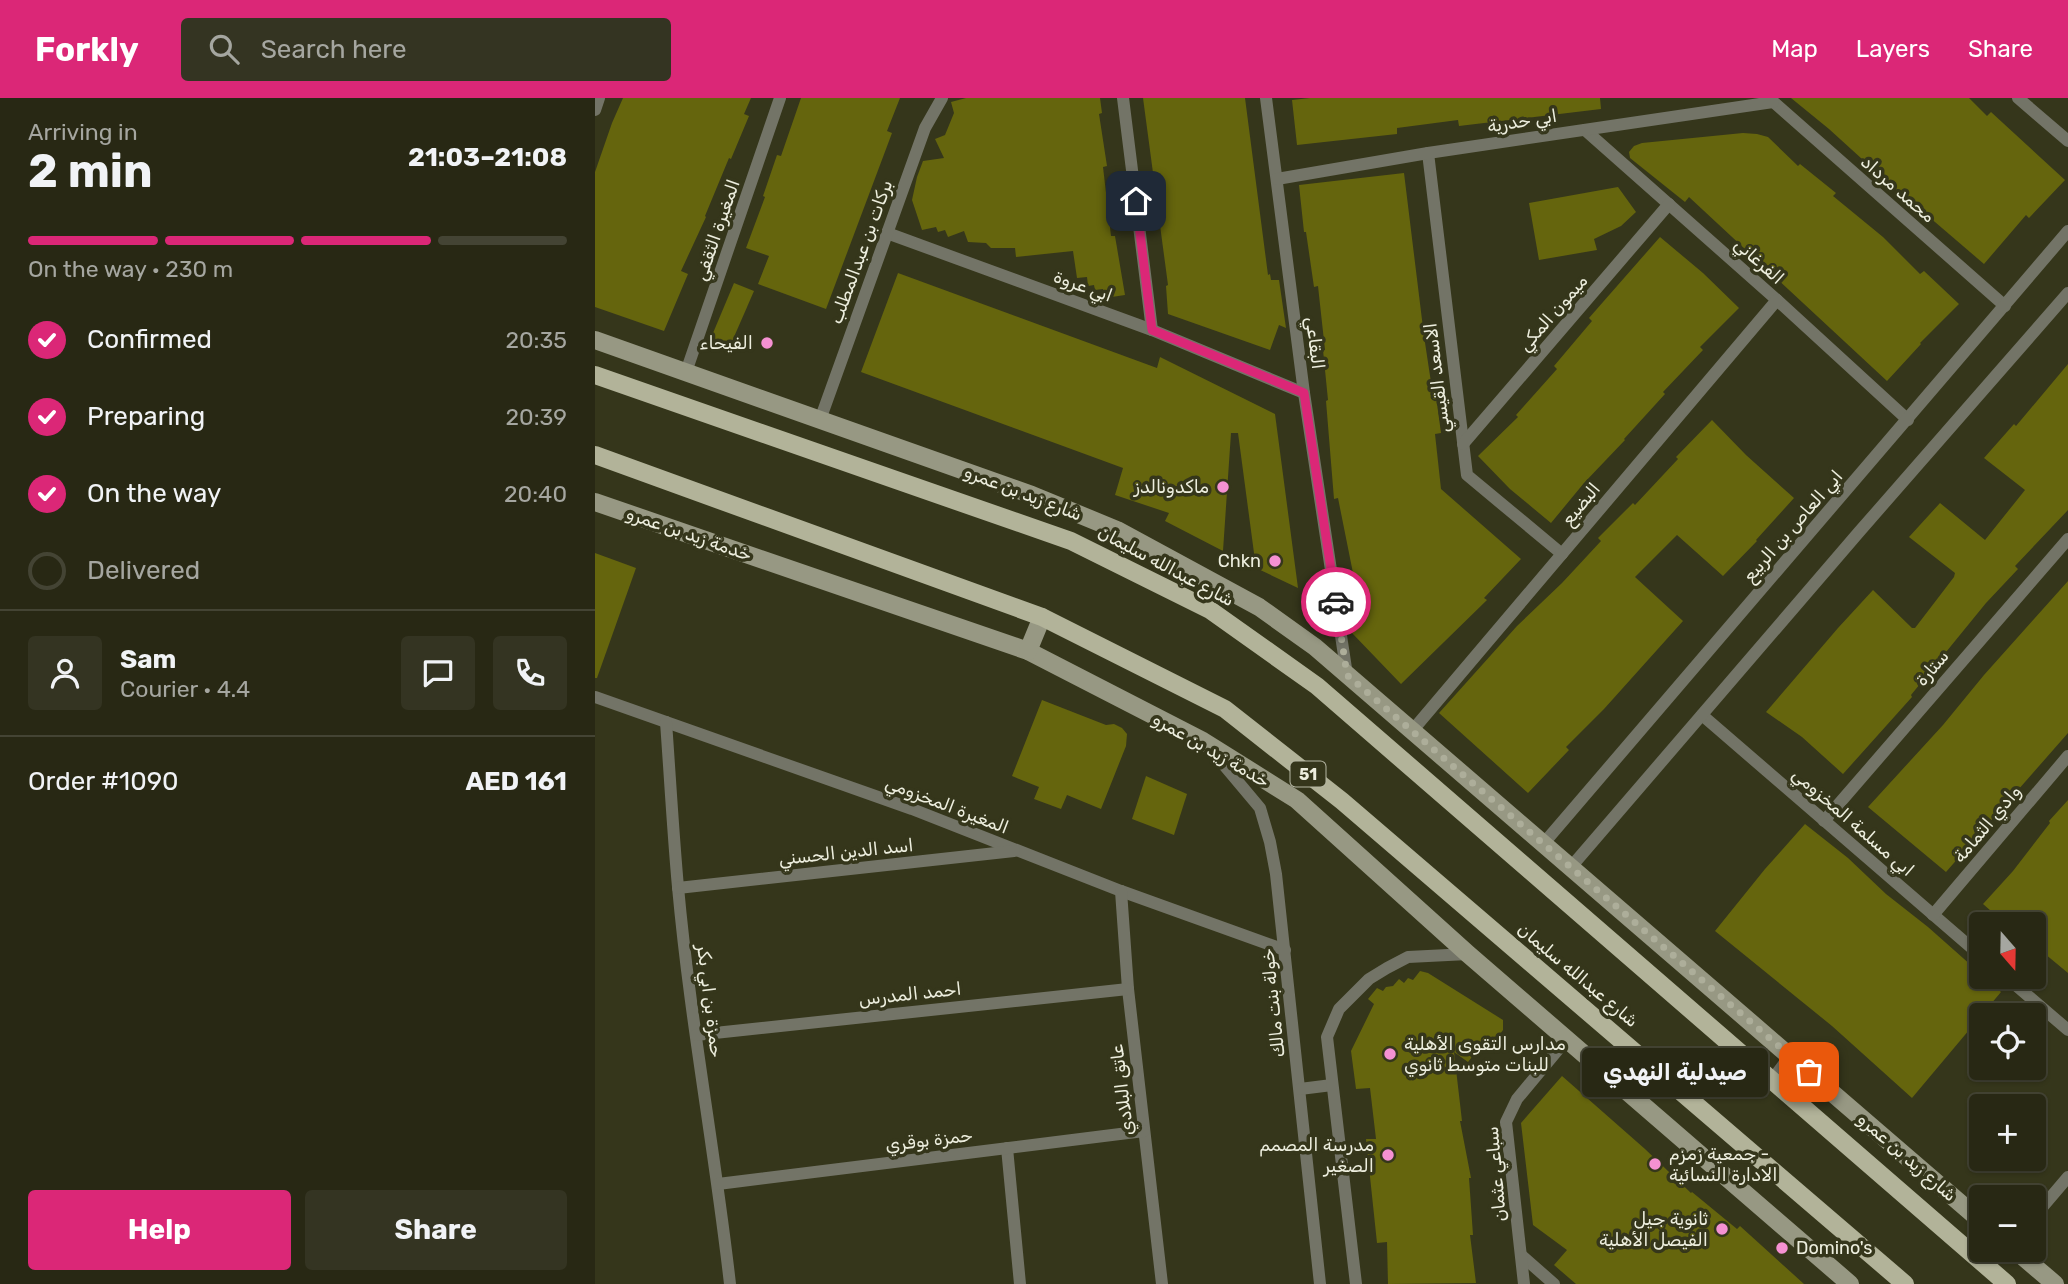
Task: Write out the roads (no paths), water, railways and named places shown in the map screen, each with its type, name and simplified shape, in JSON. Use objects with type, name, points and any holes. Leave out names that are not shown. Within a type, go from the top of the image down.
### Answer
[{"type":"main road","name":"شارع زيد بن عمرو","points":[[595,340],[1032,495],[1117,530],[1259,607],[1315,647],[1969,1211]]},
{"type":"main road","name":"شارع عبدالله سليمان","points":[[595,376],[1071,541],[1210,610],[1317,686],[2007,1284]]},
{"type":"main road","name":"شارع عبدالله سليمان","points":[[595,456],[1042,617],[1225,709],[1342,801],[1905,1284]]},
{"type":"main road","name":"خدمة زيد بن عمرو","points":[[595,502],[1028,651],[1203,741],[1297,800],[1468,954],[1850,1284]]},
{"type":"main road","points":[[1071,541],[1080,515]]},
{"type":"main road","points":[[1028,651],[1042,617]]},
{"type":"main road","points":[[2029,1262],[2055,1284]]},
{"type":"street","points":[[595,110],[599,98]]},
{"type":"street","name":"المغيرة الثقفي","points":[[686,372],[780,98]]},
{"type":"street","name":"بركات بن عبدالمطلب","points":[[820,420],[925,128],[942,98]]},
{"type":"street","points":[[1123,98],[1152,330]]},
{"type":"street","name":"البقاعي","points":[[1266,98],[1304,393],[1347,675]]},
{"type":"street","points":[[2018,98],[2068,141]]},
{"type":"street","name":"ابي حدرية","points":[[1276,179],[1771,100]]},
{"type":"street","name":"محمد مرداد","points":[[1771,100],[2005,306]]},
{"type":"street","name":"الفرغاني","points":[[1585,130],[1908,420]]},
{"type":"street","name":"الاسعد القيسي","points":[[1428,153],[1467,475],[1562,554]]},
{"type":"street","name":"ميمون المكي","points":[[1463,444],[1669,204]]},
{"type":"street","name":"ابي العاص بن الربيع","points":[[1543,843],[2068,231]]},
{"type":"street","name":"ابي عروة","points":[[887,233],[1152,330],[1304,393]]},
{"type":"street","points":[[1571,867],[2068,293]]},
{"type":"street","name":"البضيع","points":[[1412,731],[1777,300]]},
{"type":"street","name":"ستارة","points":[[1824,821],[2068,539]]},
{"type":"street","name":"المغيرة المخزومي","points":[[595,697],[912,809],[1121,891],[1285,950]]},
{"type":"street","name":"ابي مسلمة المخزومي","points":[[1702,715],[1969,946]]},
{"type":"street","name":"حمزة بن ابي بكر","points":[[666,722],[678,888],[730,1284]]},
{"type":"street","name":"خولة بنت مالك","points":[[1203,741],[1260,808],[1270,842],[1285,950],[1320,1284]]},
{"type":"street","name":"وادي الثمامة","points":[[1933,915],[2068,756]]},
{"type":"street","name":"اسد الدين الحسني","points":[[678,888],[1017,850]]},
{"type":"street","name":"عاتق البلادي","points":[[1121,891],[1128,989],[1162,1284]]},
{"type":"street","points":[[1356,1284],[1327,1037],[1339,1009],[1369,979],[1408,957],[1468,954]]},
{"type":"street","name":"احمد المدرس","points":[[696,1035],[1128,989]]},
{"type":"street","points":[[2020,989],[2068,1030]]},
{"type":"street","name":"سباعي عثمان","points":[[1524,1284],[1506,1122],[1517,1099],[1567,1039]]},
{"type":"street","points":[[1772,1080],[1790,1056]]},
{"type":"street","points":[[1300,1089],[1332,1085]]},
{"type":"street","name":"حمزة بوقري","points":[[718,1184],[1144,1131]]},
{"type":"street","points":[[1007,1148],[1020,1284]]},
{"type":"street","points":[[2046,1203],[2068,1177]]},
{"type":"street","points":[[1521,1255],[1554,1284]]},
{"type":"place","name":"الفيحاء","points":[[767,343]]},
{"type":"place","name":"ماكدونالدز","points":[[1223,487]]},
{"type":"place","name":"Chkn","points":[[1275,561]]},
{"type":"place","name":"مدارس التقوى الأهلية للبنات متوسط ثانوي","points":[[1390,1054]]},
{"type":"place","name":"صيدلية النهدي","points":[[1809,1072]]},
{"type":"place","name":"مدرسة المصمم الصغير","points":[[1388,1155]]},
{"type":"place","name":"جمعية زمزم - الادارة النسائية","points":[[1655,1164]]},
{"type":"place","name":"ثانوية جيل الفيصل الأهلية","points":[[1722,1229]]},
{"type":"place","name":"Domino's","points":[[1782,1248]]}]
